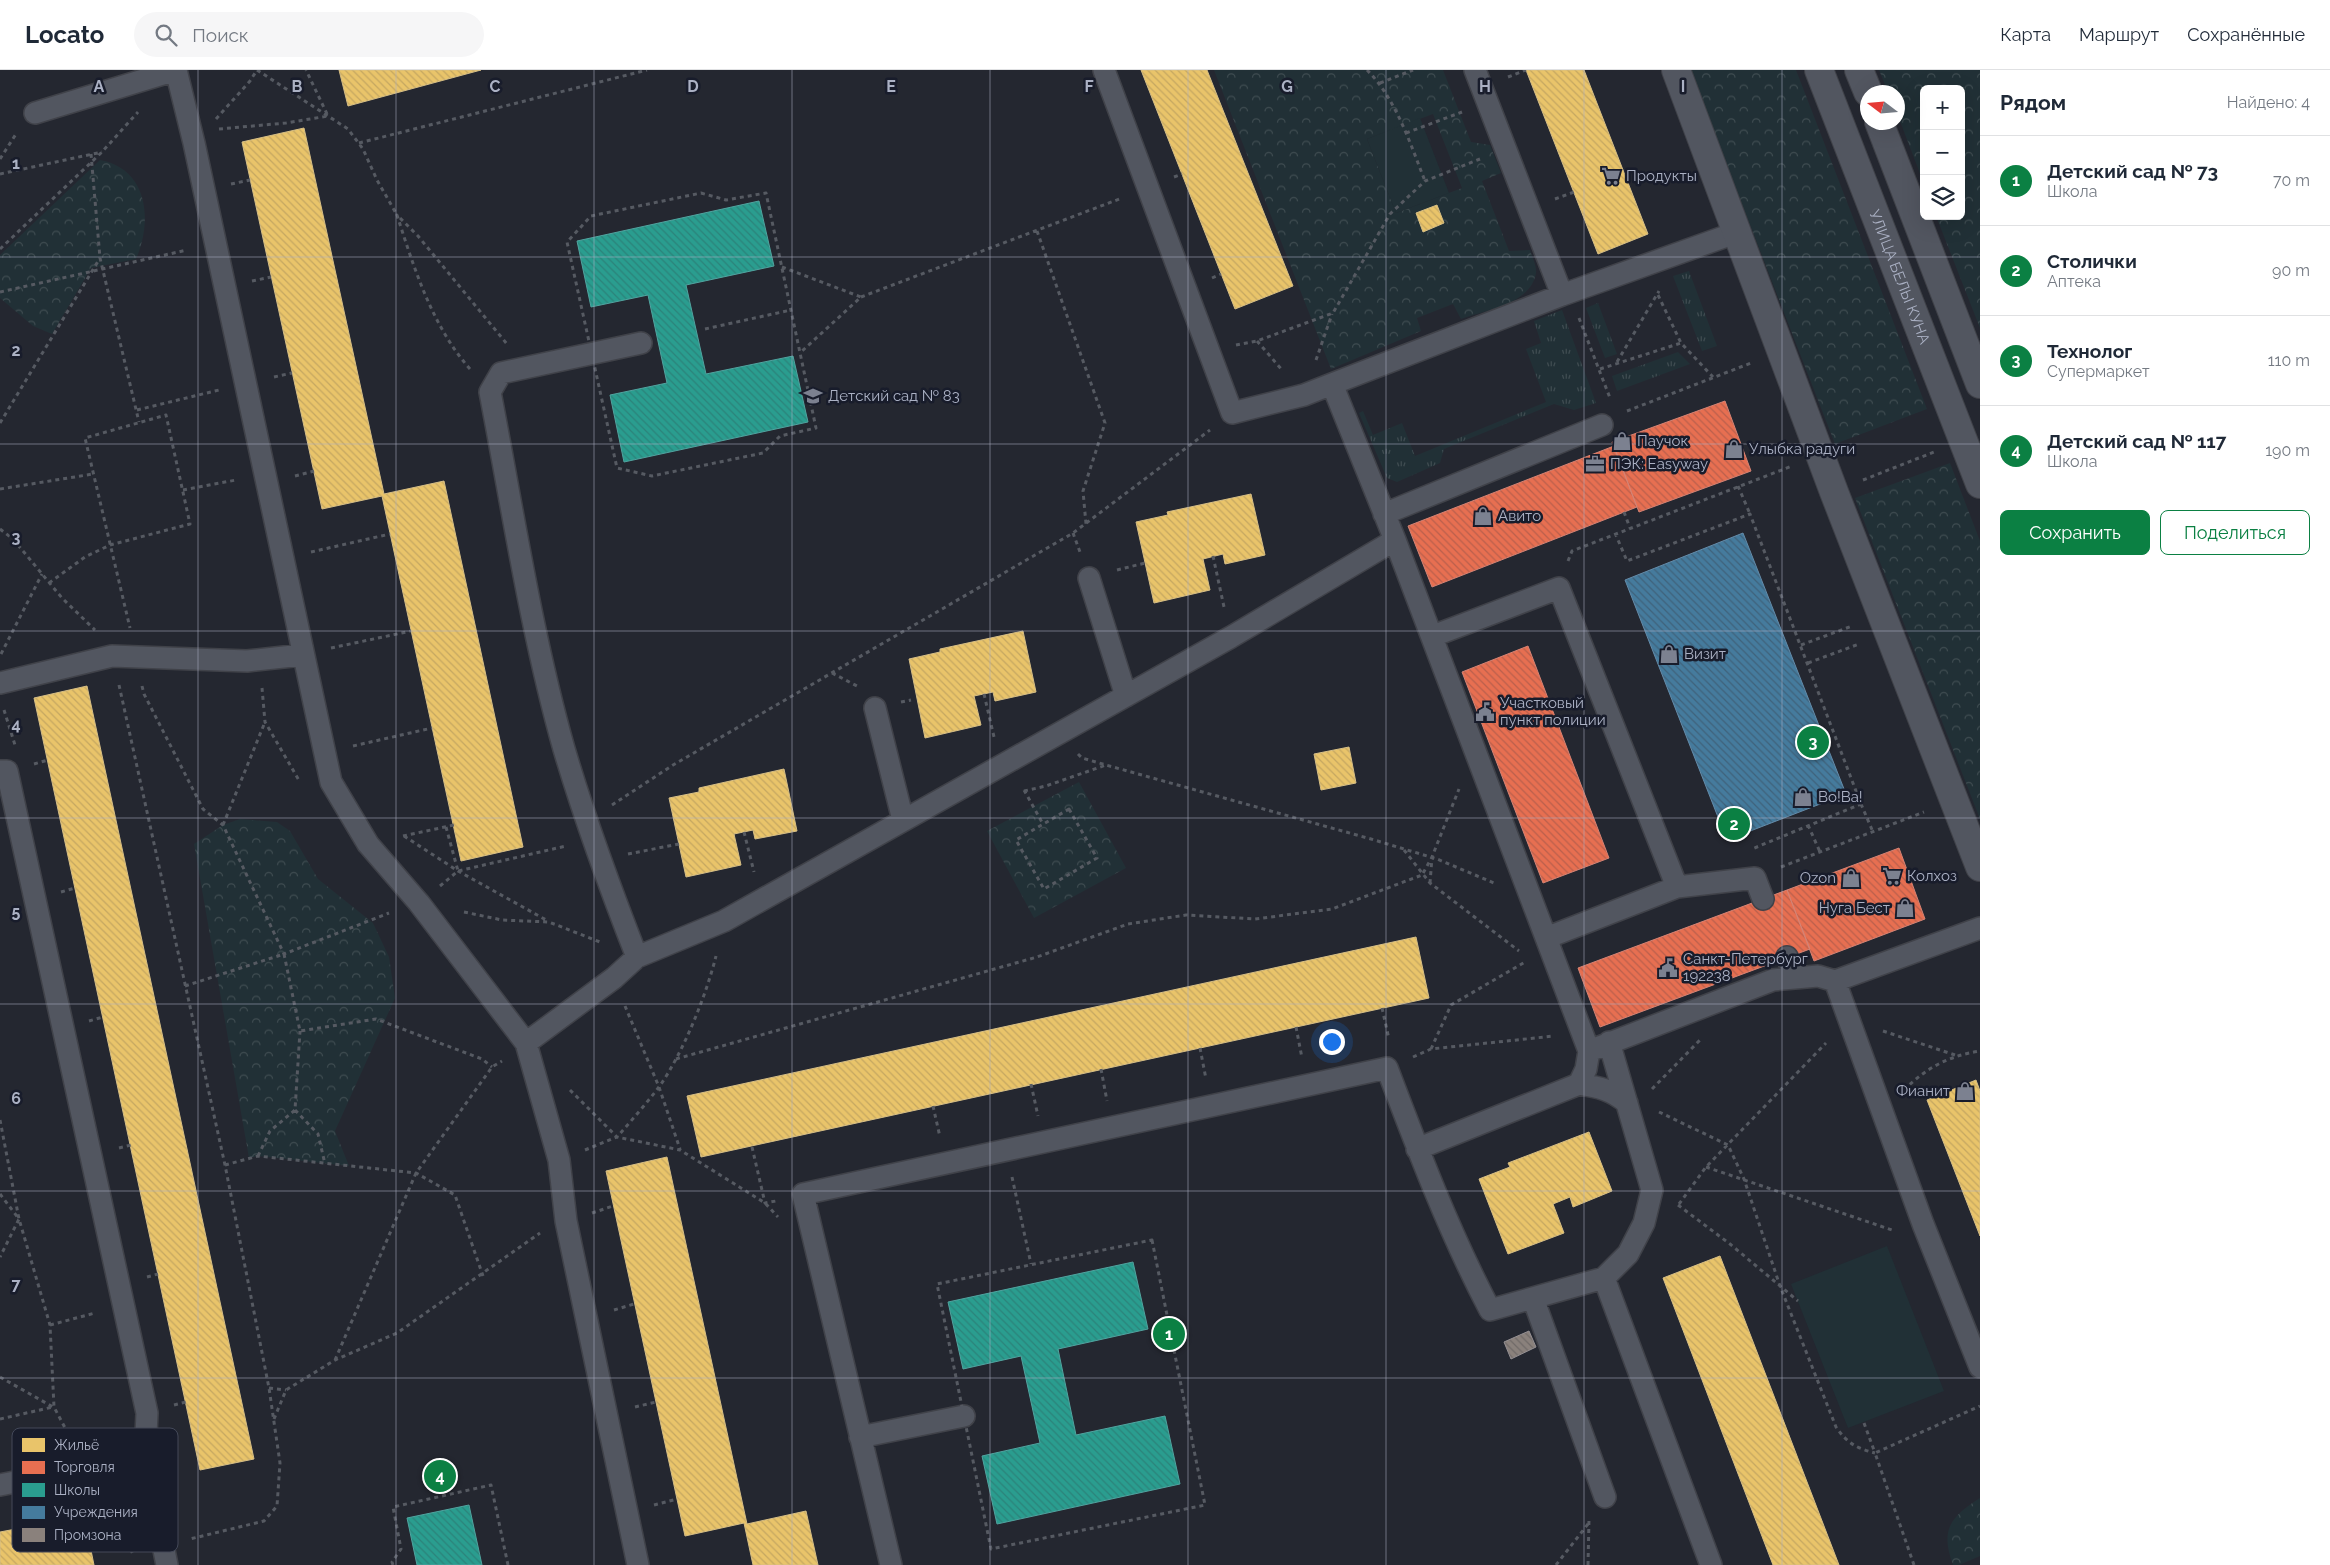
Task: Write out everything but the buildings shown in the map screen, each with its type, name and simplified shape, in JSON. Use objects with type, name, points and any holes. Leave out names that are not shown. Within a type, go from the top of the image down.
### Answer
[{"type":"street","points":[[1676,70],[1735,233],[1980,867]]},
{"type":"street","name":"УЛИЦА БЕЛЫ КУНА","points":[[1819,70],[1980,484]]},
{"type":"street","points":[[1859,70],[1865,85]]},
{"type":"street","points":[[1882,130],[1980,384]]},
{"type":"lane","points":[[35,113],[176,70],[200,136],[214,244],[330,782],[368,844],[419,903],[526,1043],[558,1160],[566,1221],[638,1565]]},
{"type":"lane","points":[[1104,70],[1232,413],[1304,395],[1565,294],[1735,233]]},
{"type":"lane","points":[[1475,70],[1565,294]]},
{"type":"lane","points":[[637,957],[593,841],[564,748],[543,664],[490,392],[501,373],[640,344]]},
{"type":"lane","points":[[1332,384],[1433,636],[1586,1042],[1586,1069],[1579,1084]]},
{"type":"lane","points":[[1384,514],[1609,420]]},
{"type":"lane","points":[[526,1043],[614,978],[637,957],[724,921],[1126,696],[1395,540]]},
{"type":"lane","points":[[1089,578],[1126,696]]},
{"type":"lane","points":[[1433,636],[1559,588],[1677,887]]},
{"type":"lane","points":[[0,683],[112,656],[247,661],[302,655]]},
{"type":"lane","points":[[875,708],[903,820]]},
{"type":"lane","points":[[0,771],[6,771],[147,1412],[147,1428]]},
{"type":"lane","points":[[1549,945],[1677,887],[1755,878],[1763,899]]},
{"type":"lane","points":[[1586,1042],[1609,1042],[1742,990],[1773,980],[1791,967],[1836,982],[1980,928]]},
{"type":"lane","points":[[1836,982],[1931,1243],[1980,1367]]},
{"type":"lane","points":[[891,1565],[804,1194],[1391,1067],[1418,1149],[1463,1258],[1490,1310],[1604,1278],[1628,1254],[1644,1223],[1652,1200],[1652,1190],[1632,1104],[1609,1042]]},
{"type":"lane","points":[[1418,1149],[1579,1084],[1601,1087],[1614,1092],[1632,1104]]},
{"type":"lane","points":[[1604,1278],[1711,1565]]},
{"type":"lane","points":[[1532,1298],[1605,1497]]},
{"type":"lane","points":[[860,1437],[964,1416]]},
{"type":"lane","points":[[164,1552],[167,1565]]},
{"type":"path","points":[[200,136],[240,93],[257,70],[348,129],[359,143],[397,215],[418,281],[436,316],[467,365],[490,392]]},
{"type":"path","points":[[306,70],[328,116]]},
{"type":"path","points":[[359,143],[647,70]]},
{"type":"path","points":[[1367,70],[1380,83],[1406,133],[1425,181]]},
{"type":"path","points":[[1380,83],[1413,70]]},
{"type":"path","points":[[1406,133],[1487,102]]},
{"type":"path","points":[[0,249],[102,152],[139,111]]},
{"type":"path","points":[[200,136],[328,116]]},
{"type":"path","points":[[1304,395],[1332,313],[1390,214],[1425,181],[1506,149]]},
{"type":"path","points":[[0,174],[102,152]]},
{"type":"path","points":[[91,154],[100,258],[139,422]]},
{"type":"path","points":[[800,352],[861,297],[1148,187]]},
{"type":"path","points":[[701,192],[726,200],[766,193],[782,267],[816,428],[780,436],[763,453],[652,476],[617,468],[567,242],[591,216],[701,192]]},
{"type":"path","points":[[397,215],[424,243],[510,347],[520,368]]},
{"type":"path","points":[[1037,231],[1106,423],[1083,491],[1086,524]]},
{"type":"path","points":[[0,292],[214,244]]},
{"type":"path","points":[[0,424],[100,258]]},
{"type":"path","points":[[1617,362],[1658,295],[1665,258]]},
{"type":"path","points":[[782,267],[861,297]]},
{"type":"path","points":[[1565,294],[1600,369],[1609,420],[1752,362]]},
{"type":"path","points":[[1658,295],[1681,343],[1713,378]]},
{"type":"path","points":[[705,329],[791,310]]},
{"type":"path","points":[[1208,350],[1257,341],[1332,313]]},
{"type":"path","points":[[1257,341],[1304,395]]},
{"type":"path","points":[[1600,369],[1681,343]]},
{"type":"path","points":[[137,410],[245,384]]},
{"type":"path","points":[[593,841],[673,765],[1086,524],[1232,413]]},
{"type":"path","points":[[49,583],[85,557],[110,546],[190,524],[166,415],[85,438],[110,546],[137,657]]},
{"type":"path","points":[[1860,482],[1941,449]]},
{"type":"path","points":[[1559,588],[1572,551],[1792,466]]},
{"type":"path","points":[[0,488],[93,474]]},
{"type":"path","points":[[183,490],[265,475]]},
{"type":"path","points":[[1738,486],[1873,832]]},
{"type":"path","points":[[1624,512],[1630,528]]},
{"type":"path","points":[[1616,533],[1627,562],[1750,514]]},
{"type":"path","points":[[0,529],[13,539],[49,583],[104,639],[112,656],[225,1165],[269,1388],[280,1463],[277,1506],[264,1521],[190,1538]]},
{"type":"path","points":[[282,559],[390,534]]},
{"type":"path","points":[[1213,556],[1218,580]]},
{"type":"path","points":[[0,657],[42,574]]},
{"type":"path","points":[[1801,645],[1855,624]]},
{"type":"path","points":[[302,655],[411,630]]},
{"type":"path","points":[[1808,663],[1862,643]]},
{"type":"path","points":[[144,694],[203,809],[224,825],[284,954],[300,1031],[295,1110],[270,1131],[258,1156]]},
{"type":"path","points":[[984,694],[989,719]]},
{"type":"path","points":[[3,706],[16,750]]},
{"type":"path","points":[[224,825],[265,722]]},
{"type":"path","points":[[325,753],[432,728]]},
{"type":"path","points":[[1059,733],[1082,758],[1404,849],[1432,858],[1532,899]]},
{"type":"path","points":[[676,1059],[1037,957],[1128,924],[1186,915],[1255,919],[1332,909],[1422,875],[1432,858],[1475,748]]},
{"type":"path","points":[[1008,762],[1043,824]]},
{"type":"path","points":[[1024,791],[1046,786],[1106,765]]},
{"type":"path","points":[[1752,849],[1861,804]]},
{"type":"path","points":[[1069,809],[1097,858],[1044,889],[1016,840],[1043,824],[1069,809]]},
{"type":"path","points":[[1755,878],[1928,810]]},
{"type":"path","points":[[368,844],[454,825]]},
{"type":"path","points":[[1808,825],[1820,852]]},
{"type":"path","points":[[446,827],[458,871]]},
{"type":"path","points":[[744,832],[748,853]]},
{"type":"path","points":[[404,836],[458,871],[549,922],[637,957]]},
{"type":"path","points":[[185,986],[284,954],[419,903],[458,871],[593,841],[679,844]]},
{"type":"path","points":[[1404,849],[1430,883],[1530,959]]},
{"type":"path","points":[[1430,883],[1432,858]]},
{"type":"path","points":[[419,903],[502,920],[549,922]]},
{"type":"path","points":[[558,1160],[617,1137],[659,1087],[676,1059],[710,977],[724,921]]},
{"type":"path","points":[[1431,1049],[1451,1005],[1530,959],[1549,945]]},
{"type":"path","points":[[614,978],[659,1087],[680,1150]]},
{"type":"path","points":[[1382,1008],[1391,1067],[1431,1049],[1586,1042]]},
{"type":"path","points":[[300,1031],[376,1019],[482,1059],[492,1067]]},
{"type":"path","points":[[1679,1205],[1706,1167],[1848,1019],[1955,1055]]},
{"type":"path","points":[[1707,1033],[1632,1104],[1728,1145],[1744,1179],[1780,1286],[1836,1427],[1854,1447],[1875,1453],[1980,1406]]},
{"type":"path","points":[[335,1360],[416,1174],[492,1067],[526,1043]]},
{"type":"path","points":[[1882,1111],[1915,1079],[1936,1064],[1955,1055],[1980,1051]]},
{"type":"path","points":[[295,1110],[318,1134],[325,1164]]},
{"type":"path","points":[[0,1120],[18,1219],[50,1325],[54,1407],[65,1428]]},
{"type":"path","points":[[617,1137],[680,1150],[765,1203],[779,1218]]},
{"type":"path","points":[[752,1146],[765,1203]]},
{"type":"path","points":[[225,1165],[258,1156],[416,1174],[455,1195],[483,1276]]},
{"type":"path","points":[[1706,1167],[1931,1243]]},
{"type":"path","points":[[0,1194],[18,1219]]},
{"type":"path","points":[[765,1203],[804,1194]]},
{"type":"path","points":[[1652,1200],[1679,1205],[1730,1244],[1798,1301]]},
{"type":"path","points":[[1019,1210],[1031,1264]]},
{"type":"path","points":[[0,1257],[18,1219]]},
{"type":"path","points":[[274,1420],[286,1390],[335,1360],[397,1333],[483,1276],[550,1226],[566,1221]]},
{"type":"path","points":[[1152,1240],[1205,1506],[991,1549],[964,1416],[937,1284],[1152,1240]]},
{"type":"path","points":[[50,1325],[124,1305]]},
{"type":"path","points":[[0,1377],[54,1407]]},
{"type":"path","points":[[269,1388],[286,1390]]},
{"type":"path","points":[[0,1419],[54,1407]]},
{"type":"path","points":[[1864,1423],[1914,1565]]},
{"type":"path","points":[[393,1565],[392,1562],[402,1548],[393,1506],[491,1485],[508,1565]]},
{"type":"path","points":[[1588,1565],[1590,1507],[1605,1497]]},
{"type":"path","points":[[1556,1565],[1589,1523]]},
{"type":"path","points":[[132,1552],[135,1557]]},
{"type":"green space","points":[[1214,70],[1443,70],[1471,142],[1490,145],[1501,173],[1482,181],[1509,251],[1530,250],[1536,273],[1532,284],[1526,292],[1517,299],[1494,309],[1461,319],[1453,304],[1417,318],[1421,331],[1331,369]],"holes":[[[1433,114],[1462,188],[1396,213],[1367,139]]]},
{"type":"green space","points":[[1690,70],[1796,70],[1927,409],[1835,444]]},
{"type":"green space","points":[[1879,70],[1980,70],[1980,328],[1938,220],[1965,220],[1965,85],[1920,85],[1920,174],[1903,130],[1905,130],[1905,85],[1885,85]]},
{"type":"green space","points":[[1420,118],[1449,193],[1396,213],[1367,139]]},
{"type":"green space","points":[[100,160],[116,165],[128,174],[137,185],[145,213],[141,244],[136,259],[91,268],[52,334],[33,326],[0,298],[0,255]]},
{"type":"green space","points":[[1689,271],[1717,346],[1702,351],[1673,276]]},
{"type":"green space","points":[[1598,303],[1617,354],[1605,358],[1586,308]]},
{"type":"green space","points":[[1562,310],[1596,403],[1574,410],[1554,404],[1444,449],[1440,463],[1397,482],[1387,478],[1359,413],[1363,411],[1373,435],[1402,423],[1415,456],[1546,402],[1526,349],[1541,343],[1534,321]]},
{"type":"green space","points":[[1678,352],[1690,364],[1617,391],[1612,376]]},
{"type":"green space","points":[[1950,463],[1980,541],[1980,819],[1855,498]]},
{"type":"green space","points":[[1079,782],[1126,868],[1034,918],[987,831]]},
{"type":"green space","points":[[240,819],[277,822],[290,831],[318,879],[373,923],[389,957],[395,998],[335,1131],[349,1166],[258,1156],[249,1158],[194,844],[223,825]]},
{"type":"green space","points":[[1887,1246],[1944,1391],[1848,1428],[1791,1284]]},
{"type":"green space","points":[[1980,1498],[1980,1556],[1959,1565],[1953,1565],[1948,1542],[1950,1525],[1961,1512]]},
{"type":"place","name":"Продукты","points":[[1611,176]]},
{"type":"place","name":"Детский сад № 83","points":[[813,396]]},
{"type":"place","name":"Паучок","points":[[1622,441]]},
{"type":"place","name":"Улыбка радуги","points":[[1734,449]]},
{"type":"place","name":"ПЭК: Easyway","points":[[1595,464]]},
{"type":"place","name":"Авито","points":[[1483,516]]},
{"type":"place","name":"Визит","points":[[1669,654]]},
{"type":"place","name":"Участковый пункт полиции","points":[[1485,712]]},
{"type":"place","name":"Технолог","points":[[1813,742]]},
{"type":"place","name":"Во!Ва!","points":[[1803,797]]},
{"type":"place","name":"Столички","points":[[1734,824]]},
{"type":"place","name":"Колхоз","points":[[1892,876]]},
{"type":"place","name":"Ozon","points":[[1851,878]]},
{"type":"place","name":"Нуга Бест","points":[[1905,908]]},
{"type":"place","name":"Санкт-Петербург 192238","points":[[1668,968]]},
{"type":"place","name":"Фианит","points":[[1965,1091]]},
{"type":"place","name":"Детский сад № 73","points":[[1169,1334]]},
{"type":"place","name":"Детский сад № 117","points":[[440,1476]]}]
